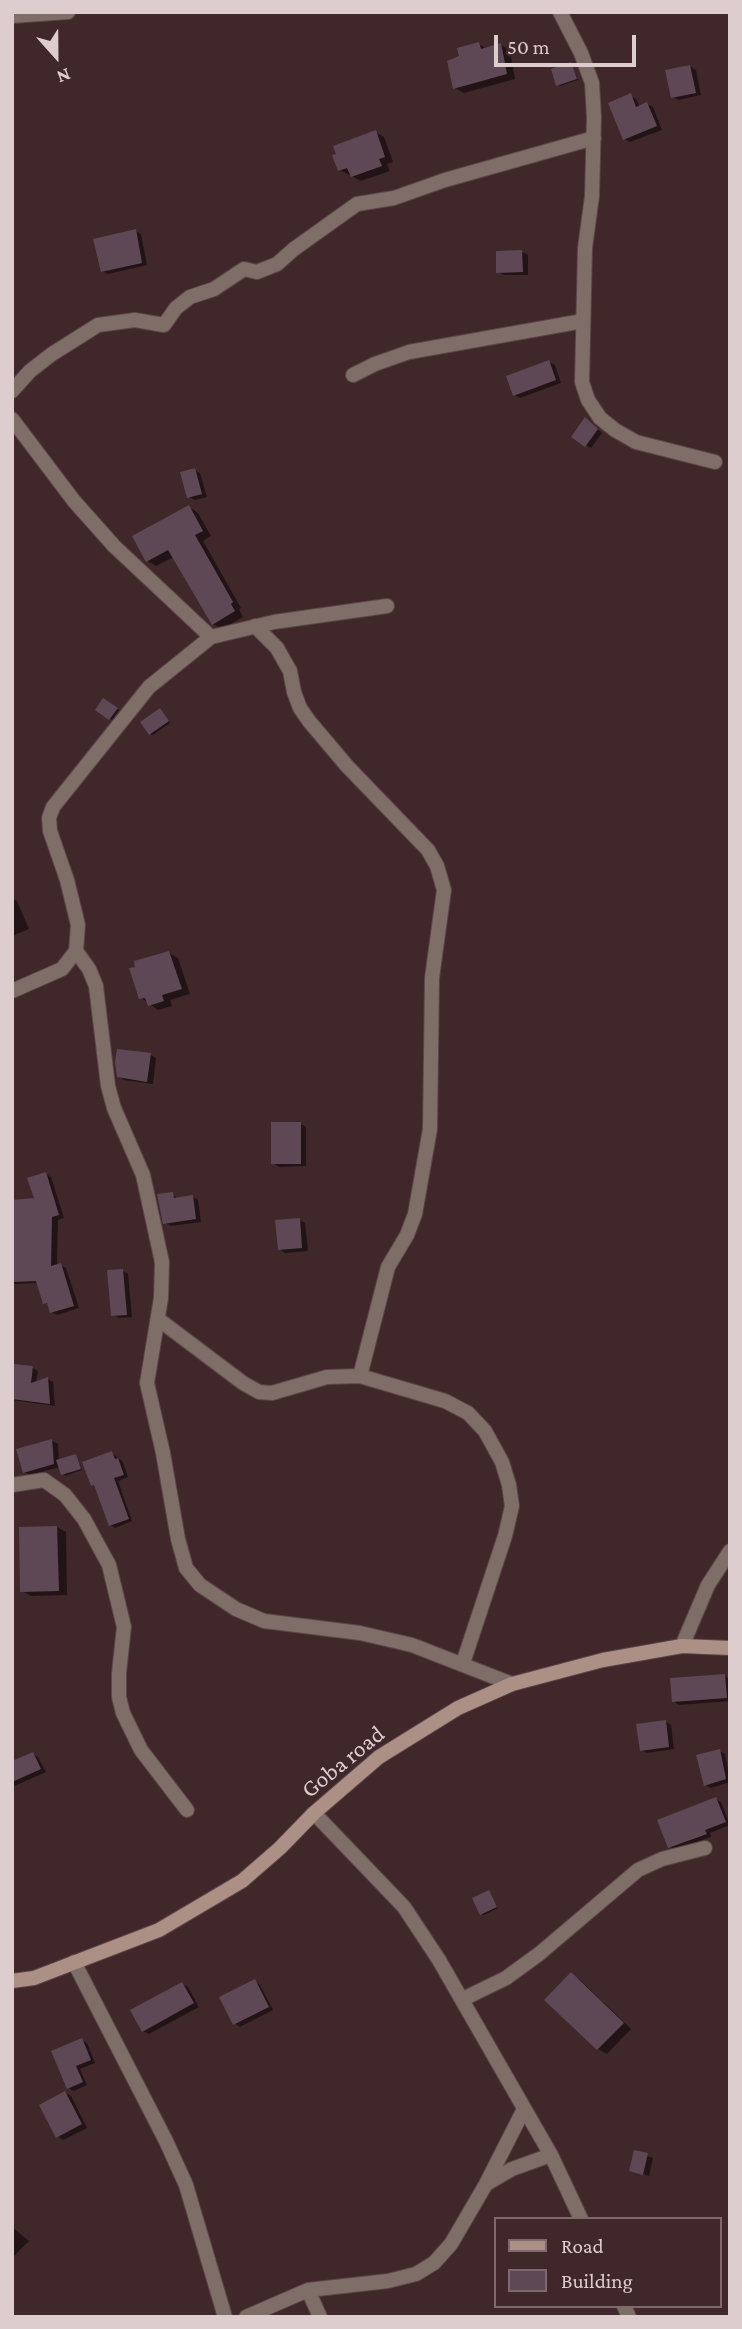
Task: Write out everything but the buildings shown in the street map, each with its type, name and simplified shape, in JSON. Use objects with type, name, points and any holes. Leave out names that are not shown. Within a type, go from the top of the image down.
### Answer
[{"type":"street","points":[[12,16],[68,12]]},
{"type":"street","points":[[560,12],[581,53],[592,83],[594,138],[592,196],[585,248],[582,382],[588,400],[600,418],[636,442],[715,462]]},
{"type":"street","points":[[12,391],[30,371],[52,354],[98,325],[135,320],[164,325],[176,308],[190,297],[214,289],[244,269],[257,272],[277,264],[357,204],[394,198],[445,180],[594,138]]},
{"type":"street","points":[[354,375],[375,363],[409,352],[583,321]]},
{"type":"street","points":[[12,419],[74,501],[114,546],[211,637]]},
{"type":"street","points":[[12,991],[62,969],[76,951],[78,925],[67,880],[50,831],[49,818],[53,807],[149,687],[211,637],[255,626],[387,606]]},
{"type":"street","points":[[255,626],[277,648],[290,671],[300,708],[309,721],[347,766],[428,850],[437,866],[444,890],[432,978],[430,1129],[415,1214],[407,1235],[388,1267],[360,1376]]},
{"type":"street","points":[[76,951],[89,969],[96,986],[108,1086],[114,1108],[144,1175],[162,1262],[161,1298],[147,1383],[186,1568],[200,1585],[236,1609],[264,1621],[360,1633],[412,1645],[463,1663],[512,1685]]},
{"type":"street","points":[[158,1320],[259,1392],[272,1394],[327,1377],[360,1376],[445,1401],[468,1413],[485,1431],[502,1462],[512,1506],[505,1536],[463,1663]]},
{"type":"street","points":[[12,1485],[44,1480],[65,1495],[84,1519],[109,1565],[124,1627],[118,1673],[122,1713],[141,1750],[187,1810]]},
{"type":"street","points":[[682,1646],[708,1585],[730,1551]]},
{"type":"street","name":"Goba road","points":[[12,1982],[34,1978],[159,1930],[242,1881],[280,1848],[314,1813],[379,1758],[458,1708],[512,1685],[603,1660],[682,1646],[730,1648]]},
{"type":"street","points":[[314,1813],[404,1907],[463,1999],[492,2055],[551,2155],[581,2217]]},
{"type":"street","points":[[463,1999],[506,1978],[539,1954],[638,1870],[662,1859],[705,1848]]},
{"type":"street","points":[[74,1962],[186,2185],[225,2317]]},
{"type":"street","points":[[246,2317],[309,2290],[388,2281],[416,2274],[434,2263],[451,2244],[486,2184],[524,2109]]},
{"type":"street","points":[[486,2184],[512,2169],[551,2155]]},
{"type":"street","points":[[309,2290],[320,2317]]}]
